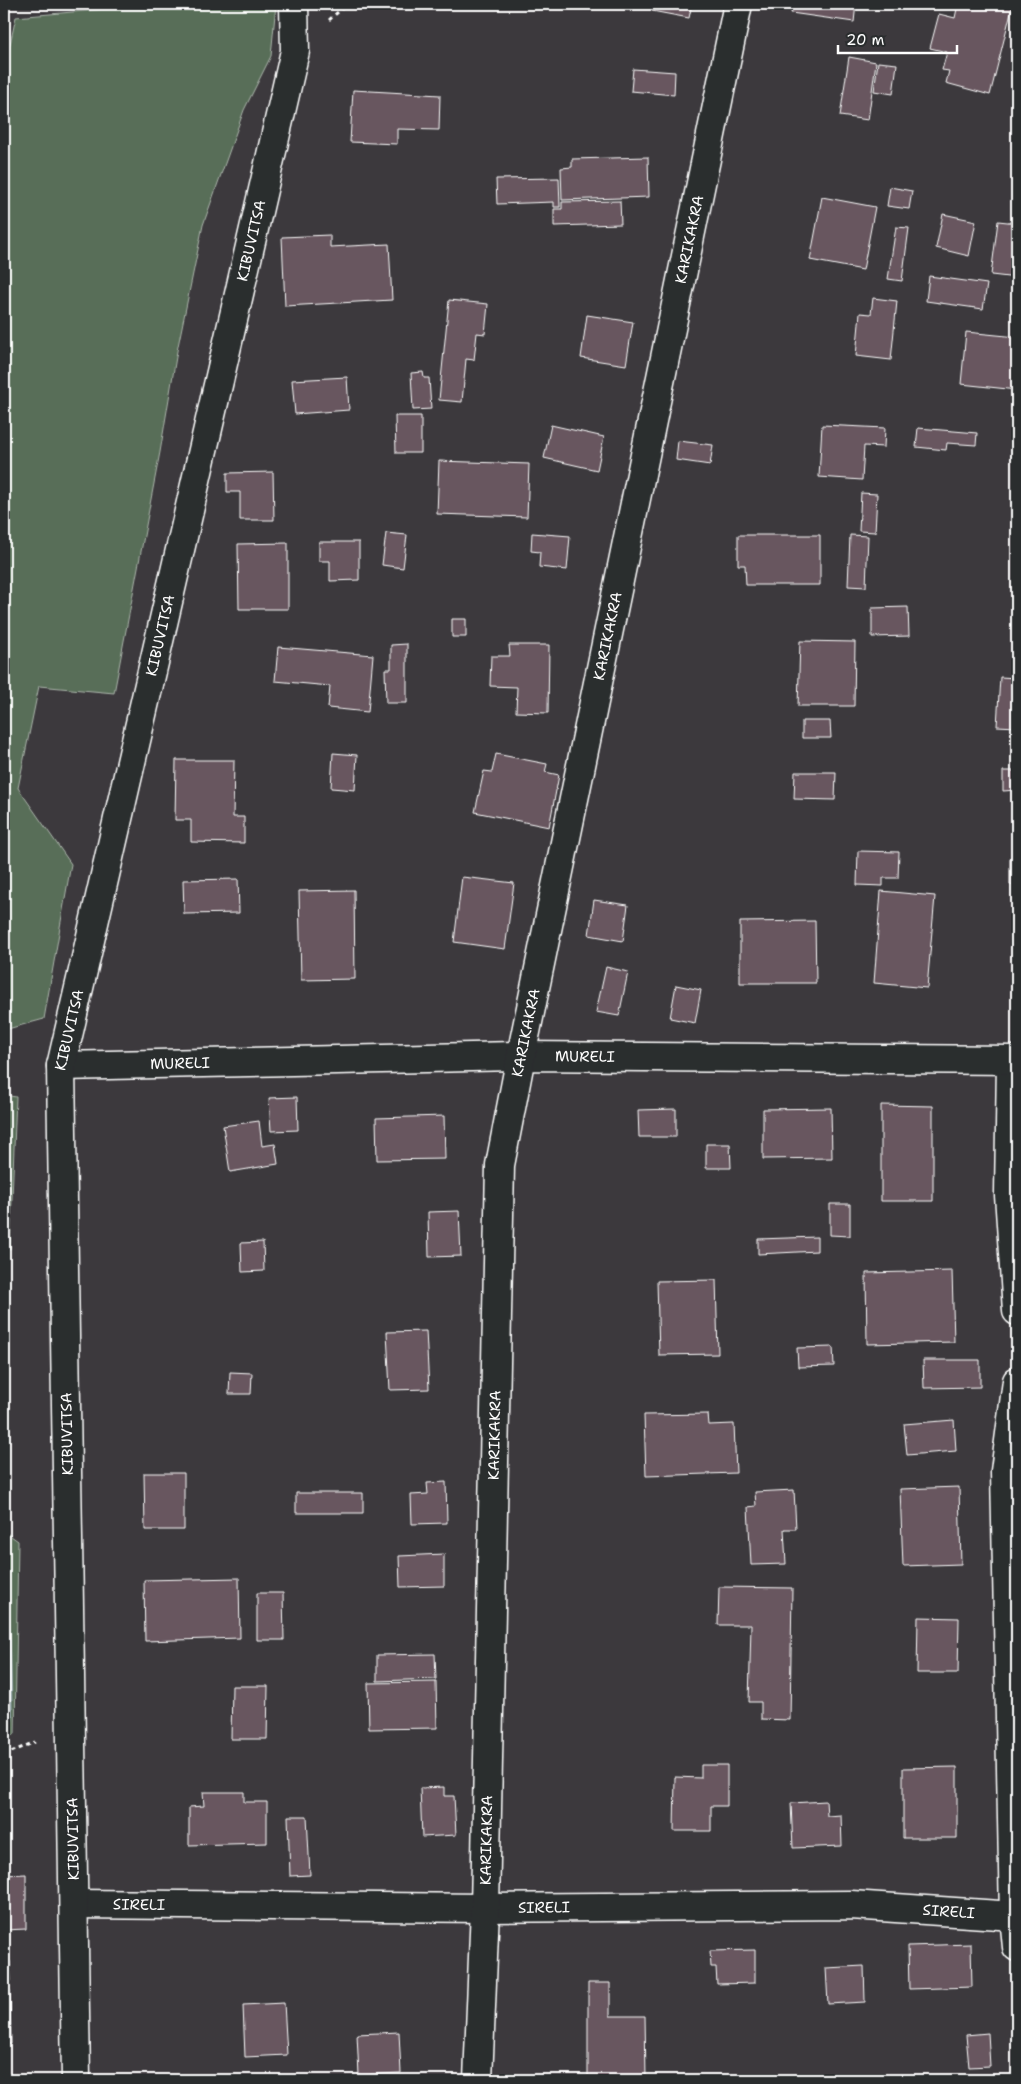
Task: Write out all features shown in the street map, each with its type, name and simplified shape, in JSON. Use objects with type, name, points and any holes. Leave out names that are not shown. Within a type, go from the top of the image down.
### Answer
[{"type":"street","name":"KIBUVITSA","points":[[76,2080],[61,1066],[295,51],[294,4]]},
{"type":"street","name":"KARIKAKRA","points":[[478,2080],[485,1908],[500,1165],[520,1056],[738,4]]},
{"type":"street","name":"MURELI","points":[[61,1066],[520,1056],[1014,1061]]},
{"type":"street","points":[[1014,1061],[1009,1195],[1017,1311]]},
{"type":"street","points":[[1017,1381],[1005,1471],[1014,1916],[1017,1947]]},
{"type":"street","name":"SIRELI","points":[[74,1904],[485,1908],[851,1905],[1014,1916]]},
{"type":"green space","points":[[163,4],[276,4],[271,56],[244,110],[203,225],[177,351],[160,452],[114,693],[39,686],[18,788],[71,864],[44,1019],[4,1030],[4,71],[16,17]]},
{"type":"green space","points":[[4,1095],[16,1097],[10,1250],[4,1249]]},
{"type":"green space","points":[[4,1531],[18,1541],[15,1734],[4,1738]]},
{"type":"building","points":[[653,4],[692,4],[689,18],[652,11]]},
{"type":"building","points":[[793,4],[856,4],[854,22],[791,13]]},
{"type":"building","points":[[958,4],[1013,4],[990,95],[946,83],[949,71],[942,70],[947,52],[930,48],[939,14],[955,18]]},
{"type":"building","points":[[849,57],[876,62],[868,120],[840,116]]},
{"type":"building","points":[[878,62],[897,64],[893,94],[874,91]]},
{"type":"building","points":[[633,69],[675,72],[674,95],[631,91]]},
{"type":"building","points":[[353,90],[440,95],[439,130],[397,129],[397,144],[350,142]]},
{"type":"building","points":[[648,157],[649,197],[562,200],[561,168],[572,167],[572,159]]},
{"type":"building","points":[[559,178],[560,207],[554,207],[554,202],[497,204],[496,179]]},
{"type":"building","points":[[890,187],[912,191],[909,209],[887,206]]},
{"type":"building","points":[[822,197],[875,207],[863,270],[810,260]]},
{"type":"building","points":[[620,201],[621,224],[554,226],[554,209],[562,209],[562,202]]},
{"type":"building","points":[[943,214],[976,221],[969,256],[936,248]]},
{"type":"building","points":[[998,221],[1017,223],[1017,278],[991,275]]},
{"type":"building","points":[[896,227],[909,228],[902,281],[888,279]]},
{"type":"building","points":[[330,235],[330,247],[389,244],[392,300],[285,306],[282,237]]},
{"type":"building","points":[[929,276],[987,284],[983,309],[926,301]]},
{"type":"building","points":[[873,298],[897,301],[891,360],[856,356],[860,313],[871,314]]},
{"type":"building","points":[[449,300],[488,304],[485,334],[477,333],[474,360],[466,359],[462,402],[439,400]]},
{"type":"building","points":[[587,315],[633,322],[626,365],[581,358]]},
{"type":"building","points":[[966,332],[1017,337],[1017,390],[961,384]]},
{"type":"building","points":[[423,372],[424,378],[429,378],[431,409],[413,410],[411,373]]},
{"type":"building","points":[[347,377],[349,410],[295,414],[292,380]]},
{"type":"building","points":[[395,416],[421,416],[421,453],[396,453]]},
{"type":"building","points":[[551,425],[604,437],[597,470],[544,458]]},
{"type":"building","points":[[822,425],[885,428],[884,447],[864,446],[862,480],[819,477]]},
{"type":"building","points":[[918,428],[977,433],[976,445],[947,443],[946,450],[916,447]]},
{"type":"building","points":[[678,441],[713,445],[710,465],[676,460]]},
{"type":"building","points":[[439,461],[529,464],[527,517],[437,514]]},
{"type":"building","points":[[273,472],[274,520],[240,520],[240,492],[227,492],[227,473]]},
{"type":"building","points":[[861,493],[877,494],[875,532],[859,531]]},
{"type":"building","points":[[386,533],[407,535],[403,568],[382,565]]},
{"type":"building","points":[[532,533],[570,536],[567,570],[539,567],[540,552],[531,551]]},
{"type":"building","points":[[738,535],[820,535],[820,585],[746,585],[745,565],[738,565]]},
{"type":"building","points":[[850,535],[868,536],[866,587],[848,586]]},
{"type":"building","points":[[319,542],[359,542],[359,580],[330,581],[330,561],[319,561]]},
{"type":"building","points":[[288,543],[288,609],[239,609],[238,544]]},
{"type":"building","points":[[908,607],[909,636],[872,637],[872,608]]},
{"type":"building","points":[[452,619],[466,619],[466,637],[452,637]]},
{"type":"building","points":[[800,641],[855,642],[854,706],[798,706]]},
{"type":"building","points":[[407,644],[407,703],[386,703],[385,669],[391,669],[391,645]]},
{"type":"building","points":[[509,645],[549,645],[548,713],[516,712],[517,687],[490,686],[491,656],[510,656]]},
{"type":"building","points":[[278,647],[373,655],[368,712],[328,708],[330,686],[275,681]]},
{"type":"building","points":[[1000,677],[1017,678],[1017,727],[997,726]]},
{"type":"building","points":[[802,721],[830,721],[831,738],[802,738]]},
{"type":"building","points":[[333,753],[357,755],[355,790],[331,788]]},
{"type":"building","points":[[496,754],[547,764],[545,772],[559,775],[549,827],[475,812],[484,771],[492,772]]},
{"type":"building","points":[[176,760],[234,760],[233,817],[244,817],[244,843],[191,842],[191,820],[175,820]]},
{"type":"building","points":[[1003,771],[1017,771],[1017,790],[1003,791]]},
{"type":"building","points":[[795,772],[836,772],[835,800],[794,799]]},
{"type":"building","points":[[858,851],[899,852],[898,878],[883,878],[883,886],[857,885]]},
{"type":"building","points":[[1017,858],[1017,885],[1010,885],[1010,859]]},
{"type":"building","points":[[462,877],[514,883],[505,949],[454,942]]},
{"type":"building","points":[[238,879],[239,913],[184,914],[183,880]]},
{"type":"building","points":[[354,890],[355,979],[301,980],[299,891]]},
{"type":"building","points":[[881,891],[935,896],[927,988],[874,983]]},
{"type":"building","points":[[594,900],[628,905],[623,941],[589,935]]},
{"type":"building","points":[[815,921],[816,983],[740,983],[740,922]]},
{"type":"building","points":[[606,967],[628,972],[619,1016],[596,1012]]},
{"type":"building","points":[[676,985],[701,990],[695,1023],[670,1018]]},
{"type":"building","points":[[297,1097],[298,1130],[271,1131],[269,1098]]},
{"type":"building","points":[[881,1105],[933,1106],[933,1201],[881,1201]]},
{"type":"building","points":[[831,1108],[832,1158],[763,1159],[763,1109]]},
{"type":"building","points":[[676,1109],[676,1137],[639,1137],[638,1110]]},
{"type":"building","points":[[444,1116],[445,1159],[377,1160],[376,1118]]},
{"type":"building","points":[[259,1121],[262,1146],[275,1144],[278,1164],[230,1172],[223,1126]]},
{"type":"building","points":[[706,1144],[730,1144],[731,1168],[706,1168]]},
{"type":"building","points":[[830,1204],[850,1204],[850,1236],[830,1235]]},
{"type":"building","points":[[459,1211],[461,1256],[429,1257],[428,1212]]},
{"type":"building","points":[[817,1237],[817,1251],[758,1254],[758,1239]]},
{"type":"building","points":[[263,1242],[264,1271],[242,1272],[241,1243]]},
{"type":"building","points":[[952,1271],[954,1342],[867,1344],[866,1273]]},
{"type":"building","points":[[716,1280],[718,1354],[659,1355],[657,1281]]},
{"type":"building","points":[[426,1331],[429,1389],[390,1390],[387,1332]]},
{"type":"building","points":[[833,1347],[834,1366],[798,1367],[797,1348]]},
{"type":"building","points":[[923,1360],[980,1360],[980,1387],[924,1388]]},
{"type":"building","points":[[230,1372],[252,1373],[251,1394],[229,1394]]},
{"type":"building","points":[[708,1414],[709,1425],[734,1424],[736,1473],[646,1476],[644,1415]]},
{"type":"building","points":[[954,1420],[956,1451],[907,1455],[904,1424]]},
{"type":"building","points":[[144,1473],[184,1473],[184,1530],[145,1530]]},
{"type":"building","points":[[446,1482],[447,1523],[412,1524],[411,1495],[428,1494],[427,1483]]},
{"type":"building","points":[[959,1487],[961,1564],[903,1566],[900,1489]]},
{"type":"building","points":[[794,1490],[796,1529],[784,1529],[786,1564],[751,1565],[748,1507],[756,1506],[755,1492]]},
{"type":"building","points":[[296,1493],[363,1493],[363,1513],[296,1513]]},
{"type":"building","points":[[444,1554],[444,1586],[400,1587],[399,1556]]},
{"type":"building","points":[[239,1578],[240,1638],[145,1641],[144,1580]]},
{"type":"building","points":[[719,1587],[792,1588],[790,1720],[761,1719],[761,1702],[749,1702],[751,1625],[718,1625]]},
{"type":"building","points":[[257,1593],[283,1593],[284,1640],[257,1640]]},
{"type":"building","points":[[918,1617],[959,1618],[958,1673],[917,1673]]},
{"type":"building","points":[[435,1654],[436,1679],[377,1681],[377,1655]]},
{"type":"building","points":[[436,1682],[437,1728],[369,1729],[368,1683]]},
{"type":"building","points":[[232,1686],[268,1686],[267,1739],[231,1739]]},
{"type":"building","points":[[701,1765],[727,1765],[727,1806],[711,1806],[711,1831],[674,1831],[675,1777],[701,1778]]},
{"type":"building","points":[[957,1767],[957,1838],[903,1838],[903,1768]]},
{"type":"building","points":[[444,1787],[444,1796],[454,1796],[456,1835],[422,1837],[420,1788]]},
{"type":"building","points":[[203,1792],[244,1792],[244,1802],[267,1802],[267,1843],[189,1845],[189,1807],[204,1806]]},
{"type":"building","points":[[826,1801],[827,1816],[841,1815],[842,1846],[793,1848],[791,1803]]},
{"type":"building","points":[[288,1816],[307,1816],[310,1875],[290,1876]]},
{"type":"building","points":[[26,1874],[26,1929],[4,1930],[4,1875]]},
{"type":"building","points":[[971,1944],[972,1987],[909,1989],[908,1946]]},
{"type":"building","points":[[755,1950],[755,1983],[717,1984],[716,1967],[711,1967],[710,1951]]},
{"type":"building","points":[[4,1961],[10,1961],[11,1981],[4,1982]]},
{"type":"building","points":[[864,1966],[865,2002],[828,2004],[826,1968]]},
{"type":"building","points":[[588,1983],[610,1983],[610,2016],[645,2016],[646,2080],[588,2080]]},
{"type":"building","points":[[4,1990],[10,1990],[11,2044],[4,2044]]},
{"type":"building","points":[[284,2003],[287,2055],[245,2057],[243,2005]]},
{"type":"building","points":[[399,2032],[401,2073],[359,2075],[357,2034]]},
{"type":"building","points":[[988,2033],[990,2066],[969,2067],[966,2035]]},
{"type":"waterway","points":[[4,1619],[7,1718],[4,1720]]}]
